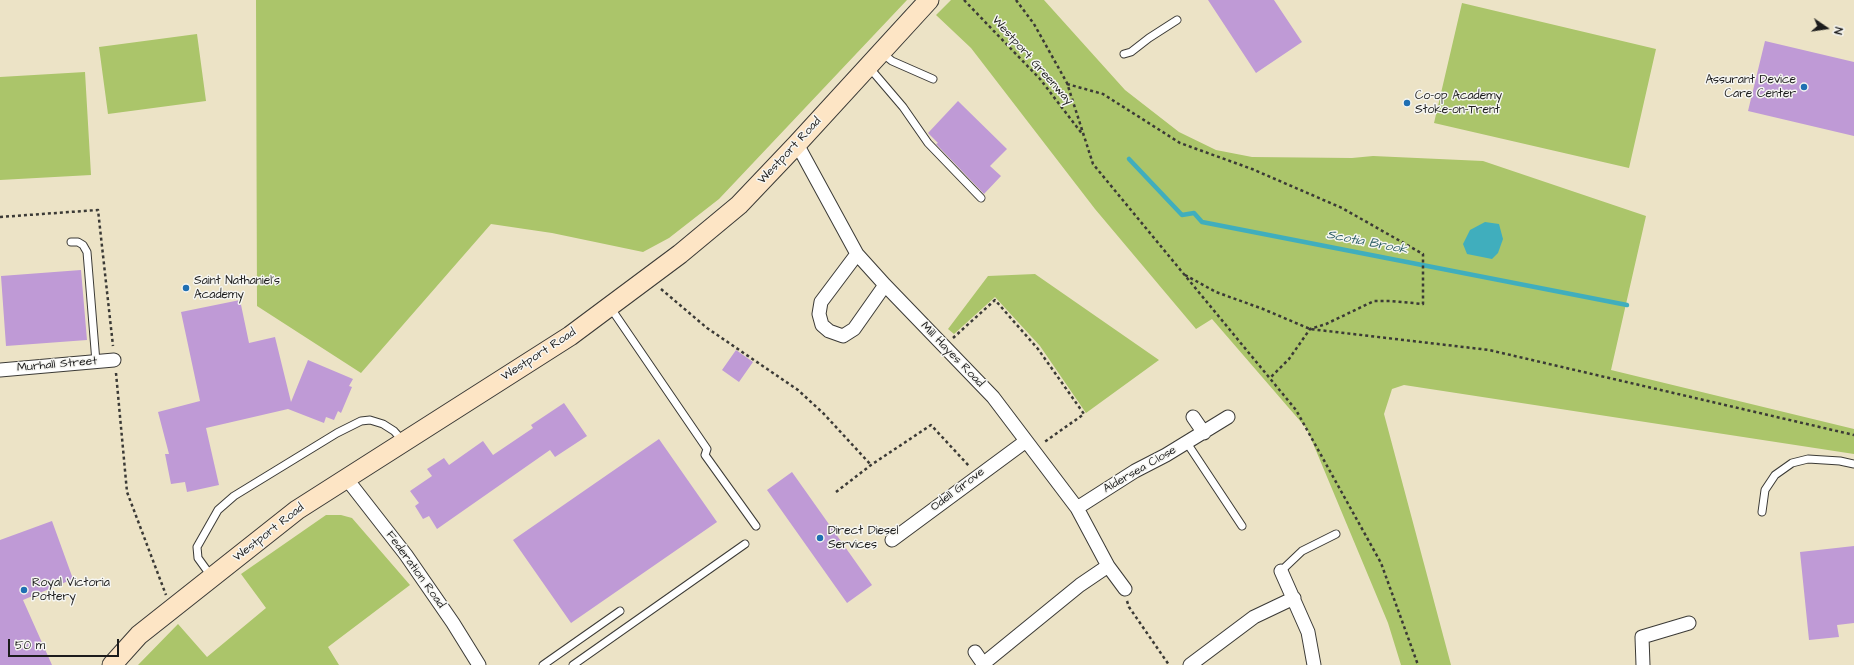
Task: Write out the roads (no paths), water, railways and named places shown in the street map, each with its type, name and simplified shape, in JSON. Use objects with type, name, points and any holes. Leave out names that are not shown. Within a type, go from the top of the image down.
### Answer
[{"type":"street","name":"Westport Road","points":[[112,665],[139,635],[297,510],[403,441],[570,336],[680,254],[738,205],[797,144],[929,0]]},
{"type":"street","name":"Mill Hayes Road","points":[[797,144],[857,254],[993,397],[1077,508],[1108,566],[1125,589]]},
{"type":"street","points":[[857,254],[821,302],[819,314],[822,325],[829,331],[842,336],[854,329],[885,285]]},
{"type":"street","name":"Murhall Street","points":[[0,370],[114,360]]},
{"type":"street","name":"Aldersea Close","points":[[1077,508],[1134,470],[1187,443],[1228,416]]},
{"type":"street","points":[[1193,417],[1204,432]]},
{"type":"street","name":"Odell Grove","points":[[892,540],[977,476],[1029,445]]},
{"type":"street","name":"Federation Road","points":[[346,478],[406,555],[453,623],[479,665]]},
{"type":"street","points":[[975,652],[983,664],[1080,585],[1108,566]]},
{"type":"street","points":[[1281,571],[1308,632],[1314,665]]},
{"type":"street","points":[[1190,665],[1254,617],[1294,598]]},
{"type":"street","points":[[1643,665],[1642,637],[1689,623]]},
{"type":"lane","points":[[1124,54],[1131,52],[1149,38],[1178,20]]},
{"type":"lane","points":[[874,59],[892,61],[933,79]]},
{"type":"lane","points":[[874,59],[903,107],[928,143],[981,198]]},
{"type":"lane","points":[[71,242],[78,242],[83,245],[87,252],[96,362]]},
{"type":"lane","points":[[610,306],[707,449],[705,454],[756,526]]},
{"type":"lane","points":[[212,578],[198,558],[197,547],[218,510],[234,496],[337,433],[361,421],[370,420],[383,424],[394,431],[403,441]]},
{"type":"lane","points":[[1187,443],[1242,526]]},
{"type":"lane","points":[[1762,512],[1765,490],[1775,475],[1792,463],[1808,459],[1840,461],[1854,464]]},
{"type":"lane","points":[[1281,571],[1302,551],[1336,534]]},
{"type":"lane","points":[[573,665],[745,544]]},
{"type":"lane","points":[[543,665],[620,611]]},
{"type":"water","points":[[1485,222],[1499,224],[1503,239],[1498,253],[1492,259],[1467,254],[1463,244],[1470,230]]},
{"type":"waterway","name":"Scotia Brook","points":[[1129,159],[1182,215],[1194,213],[1202,222],[1627,305]]},
{"type":"place","name":"Assurant Device Care Center","points":[[1804,87]]},
{"type":"place","name":"Co-op Academy Stoke-on-Trent","points":[[1407,103]]},
{"type":"place","name":"Saint Nathaniel's Academy","points":[[186,288]]},
{"type":"place","name":"Direct Diesel Services","points":[[820,538]]},
{"type":"place","name":"Royal Victoria Pottery","points":[[24,590]]}]
